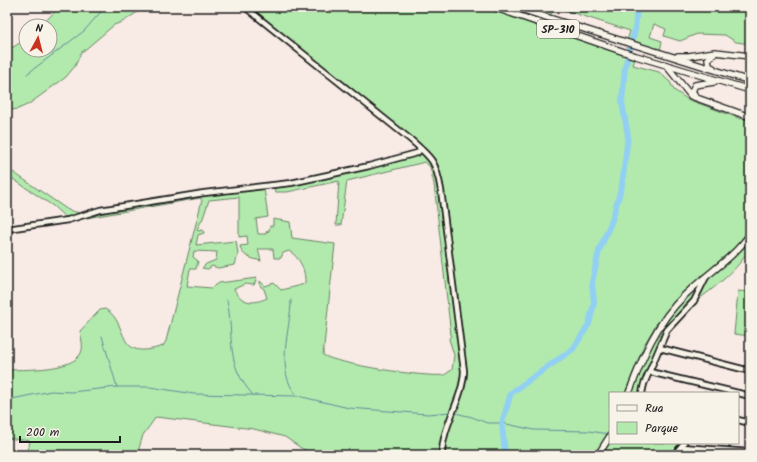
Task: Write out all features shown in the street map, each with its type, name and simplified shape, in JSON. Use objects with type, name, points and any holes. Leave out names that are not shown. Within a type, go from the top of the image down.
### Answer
[{"type":"main road","name":"SP-310","points":[[493,7],[623,52],[750,90]]},
{"type":"main road","name":"SP-310","points":[[514,7],[626,43],[750,80]]},
{"type":"main road","points":[[721,52],[712,54],[709,57],[708,62],[709,66],[725,73]]},
{"type":"main road","points":[[660,53],[683,57],[721,52],[750,56]]},
{"type":"main road","points":[[665,65],[691,96],[748,116],[750,120]]},
{"type":"main road","points":[[696,97],[692,91],[695,85],[701,82],[718,81]]},
{"type":"main road","points":[[731,256],[750,234]]},
{"type":"main road","points":[[629,392],[647,347],[658,326],[686,294],[740,250],[750,239]]},
{"type":"main road","points":[[598,455],[609,438]]},
{"type":"street","points":[[245,7],[433,160],[438,176],[464,371],[462,385],[444,435],[442,455]]},
{"type":"street","points":[[7,229],[68,220],[100,210],[204,193],[292,183],[369,166],[417,153],[421,149]]},
{"type":"street","points":[[642,392],[667,330],[694,301],[706,278]]},
{"type":"street","points":[[660,348],[750,371]]},
{"type":"street","points":[[650,372],[734,392]]},
{"type":"street","points":[[739,393],[750,396]]},
{"type":"street","points":[[739,420],[750,423]]},
{"type":"street","points":[[676,454],[683,445],[704,452],[729,454],[750,452]]},
{"type":"green space","points":[[59,7],[145,7],[124,21],[114,25],[81,53],[75,66],[66,77],[29,104],[18,109],[12,110],[7,108],[7,51],[18,44],[18,58],[58,58],[58,18],[49,18]]},
{"type":"green space","points":[[249,7],[487,7],[635,59],[633,65],[659,72],[670,82],[674,90],[687,99],[741,119],[744,117],[750,122],[750,229],[730,253],[677,300],[657,323],[644,345],[625,392],[609,392],[609,433],[595,455],[444,455],[452,414],[465,384],[466,369],[437,164],[430,154]]},
{"type":"green space","points":[[522,7],[555,7],[550,16]]},
{"type":"green space","points":[[555,7],[750,7],[750,44],[736,42],[725,35],[697,34],[680,41],[664,36],[666,29],[654,24],[650,37],[662,41],[660,51],[627,41],[630,31]]},
{"type":"green space","points":[[420,153],[422,153],[434,167],[463,371],[443,433],[440,455],[348,455],[344,453],[308,451],[285,437],[254,429],[156,417],[143,435],[137,455],[27,455],[30,441],[7,438],[7,369],[49,368],[69,363],[76,359],[81,353],[82,348],[80,331],[100,310],[105,309],[113,315],[125,339],[136,349],[147,350],[163,346],[166,341],[202,200],[200,198],[75,220],[121,207],[168,199],[264,188],[268,217],[256,219],[258,234],[266,234],[266,232],[269,231],[270,226],[273,226],[273,219],[290,222],[292,238],[335,244],[323,355],[331,359],[363,366],[402,372],[444,375],[452,370],[454,355],[449,339],[451,335],[434,184],[430,167],[425,162],[347,181],[341,225],[336,225],[339,181],[287,192],[275,192],[274,188]],"holes":[[[239,197],[239,237],[247,236],[248,245],[240,246],[243,253],[261,261],[258,249],[273,249],[274,258],[281,258],[283,253],[289,251],[302,265],[305,284],[281,290],[274,283],[265,286],[260,281],[260,286],[264,289],[267,298],[257,302],[244,300],[234,289],[245,284],[254,285],[257,278],[219,283],[212,288],[187,286],[190,269],[196,269],[198,261],[193,257],[194,251],[217,252],[216,260],[206,264],[202,268],[208,269],[212,266],[218,268],[235,265],[238,254],[236,241],[196,245],[198,235],[204,233],[203,230],[198,231],[197,229],[203,218],[209,200]]]},
{"type":"green space","points":[[7,168],[68,210],[84,214],[65,219],[65,217],[53,206],[7,175]]},
{"type":"green space","points":[[750,241],[744,258],[737,266],[695,302],[715,269],[746,246]]},
{"type":"green space","points":[[700,285],[693,300],[666,329],[641,392],[630,392],[650,348],[666,319],[687,295]]},
{"type":"green space","points":[[738,291],[750,292],[750,336],[734,334]]},
{"type":"green space","points":[[609,442],[609,444],[681,444],[670,455],[600,455]]},
{"type":"waterway","points":[[27,74],[84,31],[105,7]]},
{"type":"waterway","points":[[505,455],[502,423],[511,393],[573,349],[589,324],[594,303],[592,282],[599,251],[612,220],[622,185],[628,136],[622,102],[625,67],[635,30],[637,7]]},
{"type":"waterway","points":[[227,300],[234,361],[244,383],[253,395]]},
{"type":"waterway","points":[[291,300],[285,362],[286,375],[290,386],[297,395]]},
{"type":"waterway","points":[[102,336],[117,387]]},
{"type":"waterway","points":[[7,400],[51,391],[71,392],[117,387],[150,387],[194,394],[298,396],[349,408],[428,414],[450,412]]},
{"type":"waterway","points":[[455,413],[472,417],[487,423],[502,423],[534,430],[589,431],[608,434]]}]
